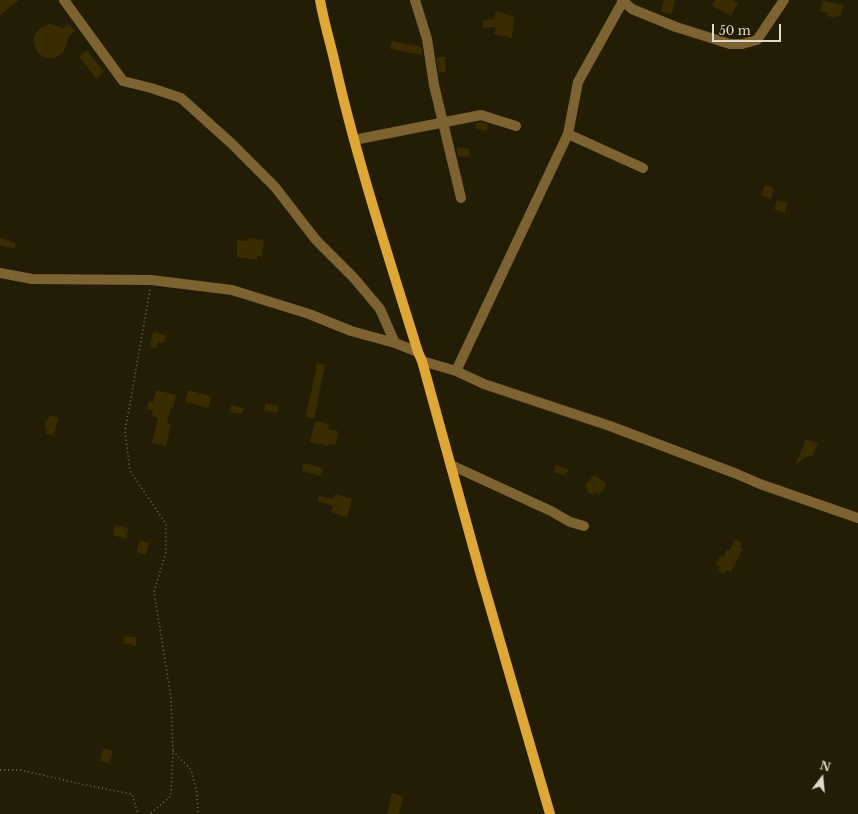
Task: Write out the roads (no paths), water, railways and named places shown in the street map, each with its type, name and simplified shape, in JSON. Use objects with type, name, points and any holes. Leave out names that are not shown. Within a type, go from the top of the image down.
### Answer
[{"type":"main road","points":[[320,0],[323,21],[354,140],[420,356],[550,814]]},
{"type":"street","points":[[64,0],[123,81],[181,98],[231,143],[275,187],[316,240],[354,278],[380,309],[395,343]]},
{"type":"street","points":[[416,0],[427,39],[434,85],[461,198]]},
{"type":"street","points":[[456,371],[568,134],[578,82],[622,0],[632,9],[676,26],[730,44],[742,44],[757,40],[784,0]]},
{"type":"street","points":[[354,140],[481,115],[516,126]]},
{"type":"street","points":[[568,134],[643,168]]},
{"type":"street","points":[[0,272],[32,279],[151,280],[232,290],[309,314],[351,332],[395,343],[420,356],[484,384],[610,426],[760,484],[858,518]]},
{"type":"street","points":[[451,466],[551,511],[570,522],[584,526]]}]
